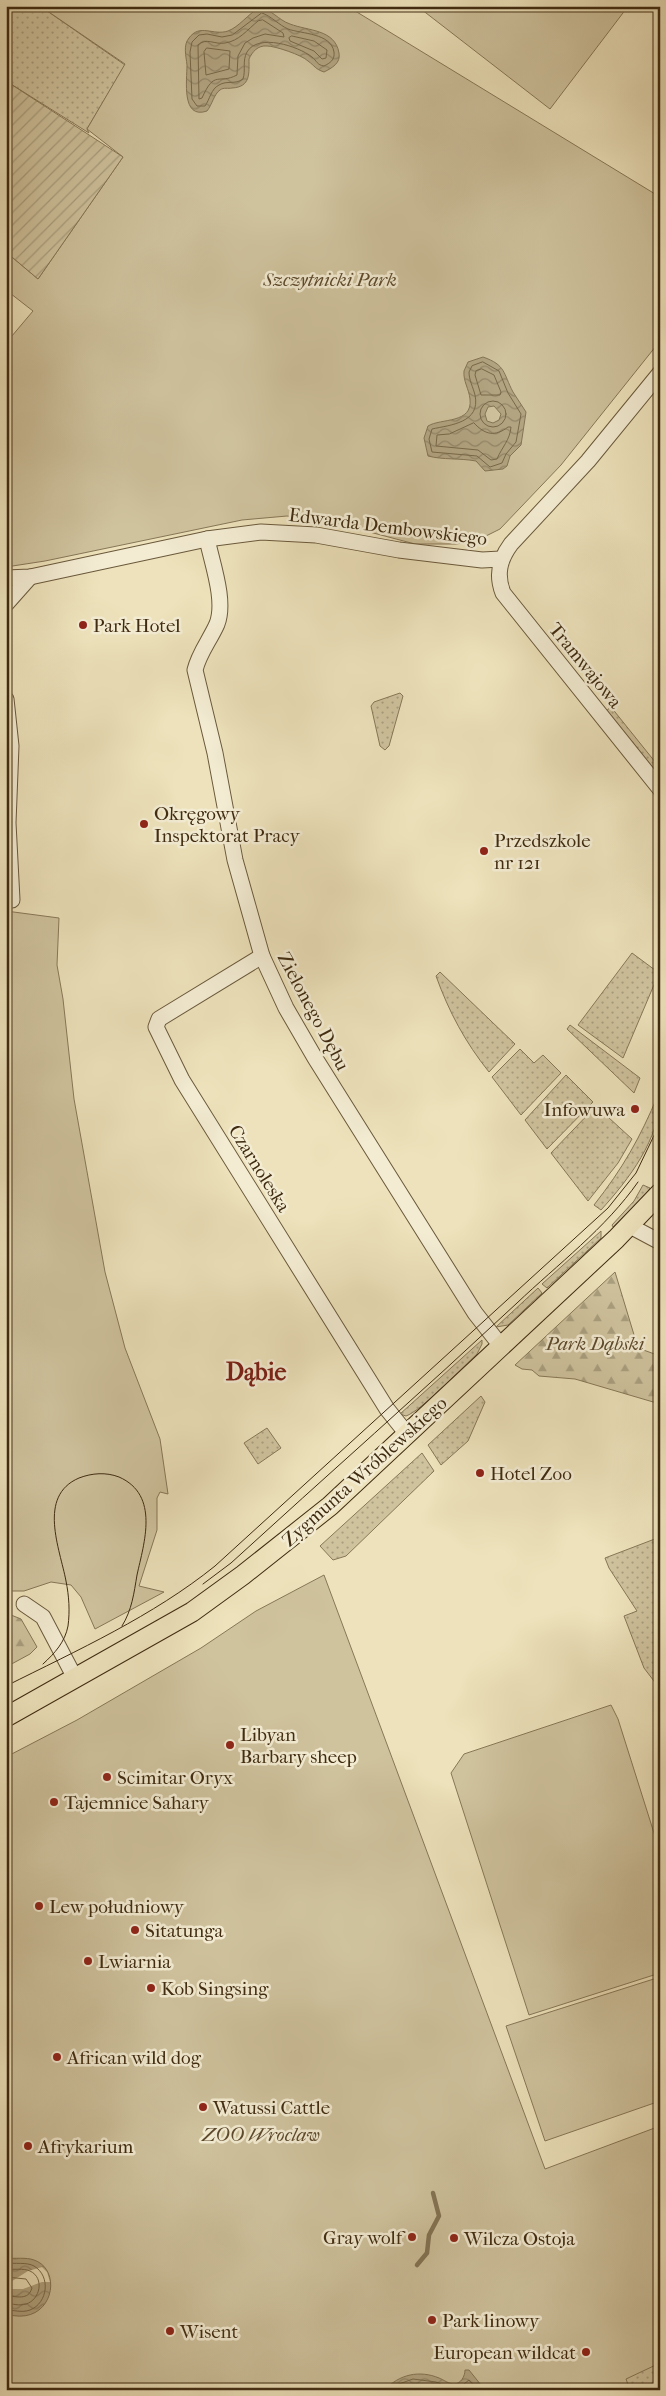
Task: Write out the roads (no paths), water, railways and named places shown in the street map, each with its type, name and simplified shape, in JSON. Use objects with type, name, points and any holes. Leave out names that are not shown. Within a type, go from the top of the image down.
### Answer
[{"type":"main road","name":"Zygmunta Wróblewskiego","points":[[6,1717],[152,1636],[227,1587],[330,1506],[630,1226],[660,1193]]},
{"type":"street","name":"Edwarda Dembowskiego","points":[[6,578],[30,577],[249,532],[297,533],[398,550],[482,560],[501,559],[515,538],[588,461],[660,373]]},
{"type":"street","name":"Zielonego Dębu","points":[[208,539],[221,607],[217,624],[197,659],[195,670],[215,753],[235,860],[262,956],[286,1008],[315,1058],[470,1305],[501,1346]]},
{"type":"street","name":"Tramwajowa","points":[[501,559],[498,576],[503,593],[660,789]]},
{"type":"street","points":[[6,604],[30,577]]},
{"type":"street","points":[[6,699],[11,746],[8,823],[12,900]]},
{"type":"street","name":"Czarnoleska","points":[[262,956],[159,1019],[156,1027],[182,1080],[387,1409],[407,1434]]},
{"type":"street","points":[[630,1226],[660,1242]]},
{"type":"street","points":[[24,1604],[42,1618],[75,1678]]},
{"type":"water","points":[[259,8],[268,10],[290,24],[326,35],[336,45],[339,60],[333,67],[324,72],[305,59],[282,49],[271,46],[258,48],[249,59],[248,78],[243,85],[220,90],[207,111],[199,112],[193,110],[189,104],[186,89],[187,65],[185,51],[187,41],[198,31],[228,31],[236,27]]},
{"type":"water","points":[[483,357],[496,363],[503,370],[513,392],[526,412],[521,445],[510,456],[507,466],[503,469],[485,471],[476,461],[428,456],[424,438],[428,426],[455,419],[467,413],[470,407],[464,375],[468,362]],"holes":[[[494,406],[501,414],[499,420],[493,423],[487,421],[485,414],[488,407]]]},
{"type":"water","points":[[6,2258],[34,2260],[43,2266],[49,2275],[51,2285],[49,2296],[43,2306],[34,2313],[22,2316],[6,2314]]},
{"type":"water","points":[[465,2370],[469,2370],[485,2390],[385,2390],[403,2377],[417,2374],[425,2374],[456,2384],[462,2379]]},
{"type":"waterway","points":[[417,2265],[427,2253],[429,2235],[439,2216],[433,2193]]},
{"type":"tram line","points":[[6,1686],[141,1616],[166,1601],[215,1566],[608,1208],[636,1173],[660,1123]]},
{"type":"tram line","points":[[203,1584],[231,1563],[580,1246],[611,1215],[638,1182]]},
{"type":"tram line","points":[[43,1664],[62,1642],[67,1632],[69,1620],[68,1592],[54,1524],[58,1497],[66,1486],[79,1478],[89,1475],[104,1474],[119,1477],[132,1485],[140,1495],[145,1507],[146,1521],[143,1549],[132,1601],[122,1626]]},
{"type":"place","name":"Park Hotel","points":[[83,625]]},
{"type":"place","name":"Okręgowy Inspektorat Pracy","points":[[144,824]]},
{"type":"place","name":"Przedszkole nr 121","points":[[484,851]]},
{"type":"place","name":"Infowuwa","points":[[635,1109]]},
{"type":"place","name":"Hotel Zoo","points":[[480,1473]]},
{"type":"place","name":"Libyan Barbary sheep","points":[[230,1745]]},
{"type":"place","name":"Scimitar Oryx","points":[[107,1777]]},
{"type":"place","name":"Tajemnice Sahary","points":[[54,1802]]},
{"type":"place","name":"Lew południowy","points":[[39,1906]]},
{"type":"place","name":"Sitatunga","points":[[135,1930]]},
{"type":"place","name":"Lwiarnia","points":[[88,1961]]},
{"type":"place","name":"Kob Singsing","points":[[151,1988]]},
{"type":"place","name":"African wild dog","points":[[57,2057]]},
{"type":"place","name":"Watussi Cattle","points":[[203,2107]]},
{"type":"place","name":"Afrykarium","points":[[28,2146]]},
{"type":"place","name":"Gray wolf","points":[[412,2237]]},
{"type":"place","name":"Wilcza Ostoja","points":[[454,2238]]},
{"type":"place","name":"Park linowy","points":[[432,2320]]},
{"type":"place","name":"Wisent","points":[[170,2331]]},
{"type":"place","name":"European wildcat","points":[[586,2352]]},
{"type":"district","name":"Dąbie","points":[[256,1372]]},
{"type":"park label","name":"Szczytnicki Park","points":[[330,279]]},
{"type":"park label","name":"Park Dąbski","points":[[595,1343]]},
{"type":"park label","name":"ZOO Wroclaw","points":[[261,2134]]}]
